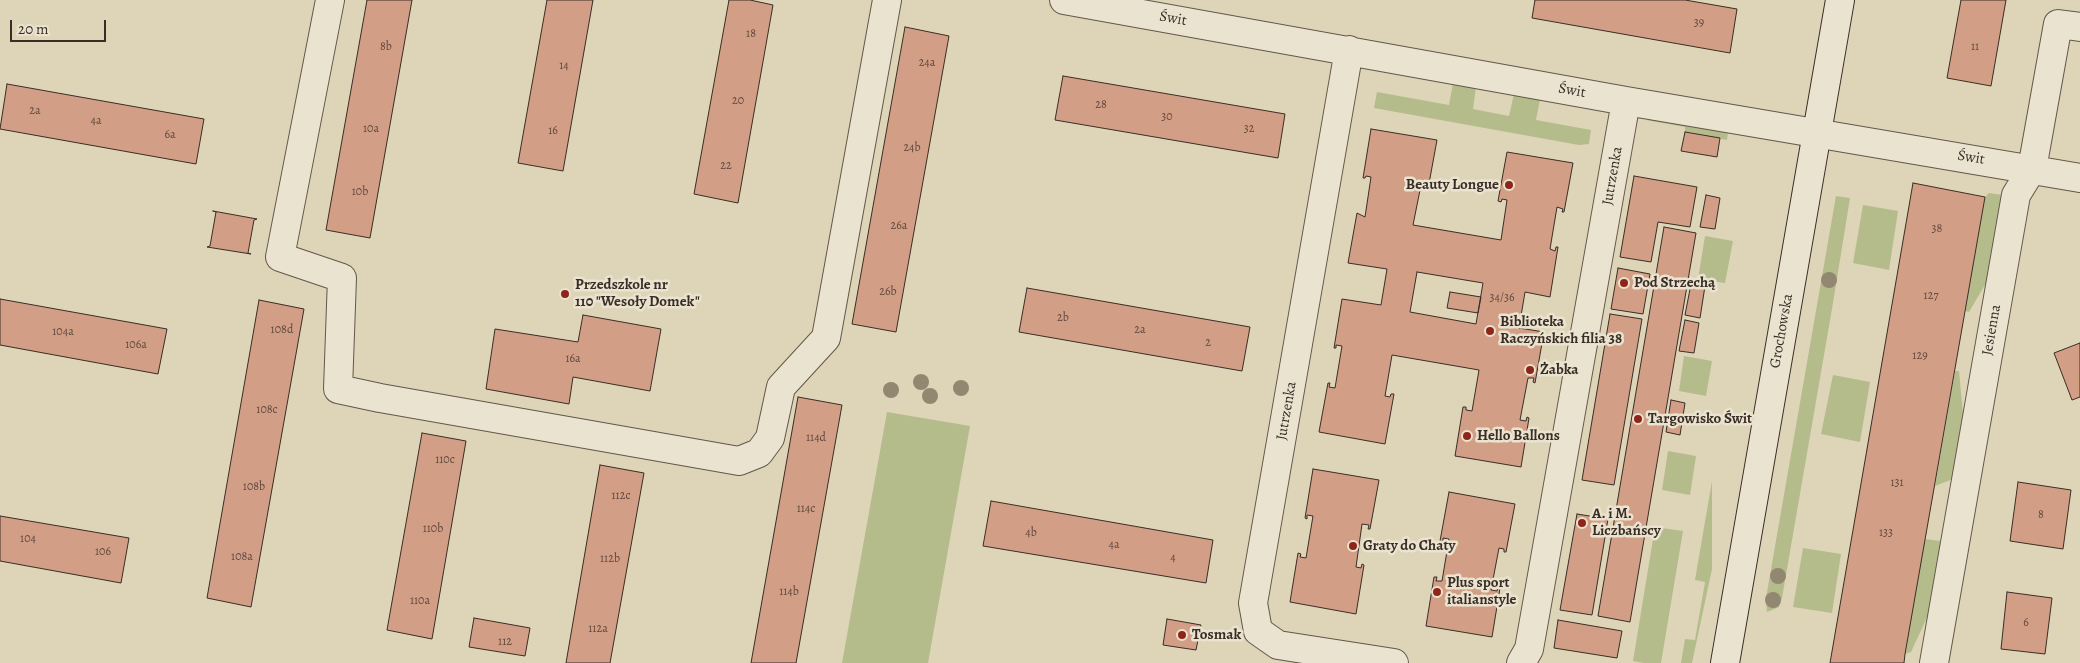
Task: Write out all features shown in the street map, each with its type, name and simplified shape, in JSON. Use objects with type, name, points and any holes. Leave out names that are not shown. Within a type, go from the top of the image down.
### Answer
[{"type":"street","points":[[330,0],[280,257],[342,278],[338,389],[388,400],[739,461],[759,453],[770,438],[780,388],[826,338],[887,0]]},
{"type":"street","name":"Świt","points":[[1064,0],[1626,101],[1816,134],[2032,168],[2080,178]]},
{"type":"street","name":"Grochowska","points":[[1724,663],[1840,0]]},
{"type":"street","name":"Jesienna","points":[[1934,663],[2016,195],[2032,168],[2058,24],[2080,27]]},
{"type":"street","name":"Jutrzenka","points":[[1349,50],[1252,603],[1258,631],[1278,645],[1394,663]]},
{"type":"street","name":"Jutrzenka","points":[[1520,663],[1529,649],[1626,101]]},
{"type":"green space","points":[[1453,83],[1476,87],[1473,109],[1509,116],[1514,94],[1540,99],[1536,120],[1591,130],[1589,144],[1579,145],[1374,108],[1377,92],[1449,105]]},
{"type":"green space","points":[[1656,119],[1728,132],[1727,140],[1685,132],[1685,127],[1646,120]]},
{"type":"green space","points":[[1989,193],[2002,195],[1986,283],[1969,312],[1965,311],[1985,197]]},
{"type":"green space","points":[[1836,196],[1850,198],[1833,303],[1782,598],[1779,607],[1767,612],[1766,598]]},
{"type":"green space","points":[[1863,205],[1898,211],[1889,270],[1853,263]]},
{"type":"green space","points":[[1705,236],[1733,241],[1725,283],[1698,279]]},
{"type":"green space","points":[[1684,356],[1712,361],[1706,396],[1679,391]]},
{"type":"green space","points":[[1955,371],[1959,371],[1963,414],[1953,479],[1935,486]]},
{"type":"green space","points":[[1833,375],[1870,382],[1860,442],[1821,434]]},
{"type":"green space","points":[[887,412],[970,426],[928,663],[842,663]]},
{"type":"green space","points":[[1668,451],[1696,456],[1690,495],[1662,490]]},
{"type":"green space","points":[[1712,481],[1712,569],[1692,663],[1681,663],[1685,639],[1695,640],[1705,582],[1695,580]]},
{"type":"green space","points":[[1655,527],[1683,531],[1661,663],[1644,663],[1633,661]]},
{"type":"green space","points":[[1925,539],[1941,541],[1930,611],[1911,652],[1905,654]]},
{"type":"green space","points":[[1803,548],[1841,554],[1832,613],[1793,607]]},
{"type":"building","points":[[367,0],[412,0],[370,238],[326,230]]},
{"type":"building","points":[[547,0],[593,0],[563,171],[518,163]]},
{"type":"building","points":[[729,0],[750,0],[773,5],[738,203],[694,194]]},
{"type":"building","points":[[1535,0],[1685,0],[1737,9],[1730,53],[1532,18]]},
{"type":"building","points":[[1961,0],[2006,0],[1991,86],[1947,78]]},
{"type":"building","points":[[905,27],[949,36],[896,332],[852,324]]},
{"type":"building","points":[[1063,76],[1285,114],[1278,158],[1055,120]]},
{"type":"building","points":[[7,84],[204,119],[196,164],[0,129]]},
{"type":"building","points":[[1371,129],[1437,140],[1428,189],[1421,185],[1413,225],[1501,240],[1507,200],[1502,199],[1501,202],[1498,201],[1507,152],[1573,163],[1564,212],[1562,212],[1563,209],[1557,207],[1550,249],[1555,251],[1556,247],[1558,247],[1550,297],[1525,292],[1519,328],[1544,332],[1535,383],[1533,382],[1534,378],[1528,378],[1520,420],[1526,421],[1527,417],[1529,418],[1521,467],[1455,456],[1463,407],[1466,407],[1466,410],[1472,411],[1479,370],[1392,355],[1385,396],[1390,397],[1391,394],[1394,394],[1385,444],[1319,432],[1328,383],[1330,383],[1329,387],[1335,388],[1342,346],[1336,345],[1336,348],[1334,348],[1342,299],[1381,305],[1387,269],[1348,263],[1357,213],[1365,217],[1371,177],[1366,176],[1363,178]],"holes":[[[1417,272],[1483,283],[1476,324],[1410,312]]]},
{"type":"building","points":[[1685,132],[1720,138],[1717,157],[1681,151]]},
{"type":"building","points":[[1634,176],[1697,187],[1690,227],[1658,222],[1651,262],[1620,257]]},
{"type":"building","points":[[1913,183],[1985,197],[1904,663],[1830,663]]},
{"type":"building","points":[[1706,195],[1720,198],[1715,229],[1700,227]]},
{"type":"building","points":[[213,211],[257,219],[254,220],[248,253],[251,254],[207,247],[210,246],[216,212]]},
{"type":"building","points":[[1664,227],[1696,233],[1630,622],[1598,616]]},
{"type":"building","points":[[1618,268],[1650,274],[1643,314],[1611,309]]},
{"type":"building","points":[[1691,284],[1705,286],[1700,318],[1685,315]]},
{"type":"building","points":[[1027,288],[1250,327],[1242,371],[1019,332]]},
{"type":"building","points":[[1450,292],[1481,297],[1478,313],[1447,308]]},
{"type":"building","points":[[0,299],[167,329],[158,374],[0,345]]},
{"type":"building","points":[[259,300],[304,309],[251,607],[207,598]]},
{"type":"building","points":[[1610,314],[1642,319],[1614,485],[1582,480]]},
{"type":"building","points":[[583,315],[661,329],[650,391],[573,377],[569,404],[486,389],[495,329],[578,342]]},
{"type":"building","points":[[1685,320],[1699,323],[1694,353],[1679,351]]},
{"type":"building","points":[[2080,343],[2080,397],[2072,400],[2054,353]]},
{"type":"building","points":[[798,397],[842,405],[796,663],[751,663]]},
{"type":"building","points":[[1671,400],[1685,403],[1680,435],[1666,432]]},
{"type":"building","points":[[422,433],[466,441],[432,639],[387,630]]},
{"type":"building","points":[[600,465],[644,473],[610,663],[566,663]]},
{"type":"building","points":[[1313,469],[1379,480],[1370,529],[1368,529],[1369,525],[1362,524],[1356,567],[1361,568],[1362,564],[1364,565],[1356,614],[1290,602],[1298,553],[1301,554],[1300,557],[1306,558],[1313,516],[1307,515],[1307,519],[1305,518]]},
{"type":"building","points":[[2018,482],[2071,490],[2063,549],[2010,541]]},
{"type":"building","points":[[1449,492],[1515,504],[1506,552],[1504,552],[1504,549],[1499,548],[1491,590],[1497,591],[1498,587],[1500,588],[1492,637],[1426,626],[1434,577],[1437,577],[1436,581],[1442,581],[1449,539],[1443,538],[1443,542],[1440,541]]},
{"type":"building","points":[[991,501],[1213,540],[1206,583],[983,546]]},
{"type":"building","points":[[1577,514],[1608,519],[1592,615],[1560,610]]},
{"type":"building","points":[[0,516],[129,538],[121,583],[0,561]]},
{"type":"building","points":[[2007,592],[2052,598],[2045,654],[2001,649]]},
{"type":"building","points":[[474,618],[530,628],[525,656],[469,647]]},
{"type":"building","name":"Tosmak","points":[[1167,619],[1201,625],[1196,650],[1163,645]]},
{"type":"building","points":[[1558,620],[1622,631],[1617,658],[1554,648]]},
{"type":"place","name":"Beauty Longue","points":[[1509,185]]},
{"type":"place","name":"Pod Strzechą","points":[[1624,283]]},
{"type":"place","name":"Przedszkole nr 110 \"Wesoły Domek\"","points":[[565,294]]},
{"type":"place","name":"Biblioteka Raczyńskich filia 38","points":[[1490,331]]},
{"type":"place","name":"Żabka","points":[[1530,370]]},
{"type":"place","name":"Targowisko Świt","points":[[1638,419]]},
{"type":"place","name":"Hello Ballons","points":[[1467,436]]},
{"type":"place","name":"A. i M. Liczbańscy","points":[[1582,523]]},
{"type":"place","name":"Graty do Chaty","points":[[1353,546]]},
{"type":"place","name":"Plus sport italianstyle","points":[[1437,592]]},
{"type":"place","name":"Tosmak","points":[[1182,635]]}]
